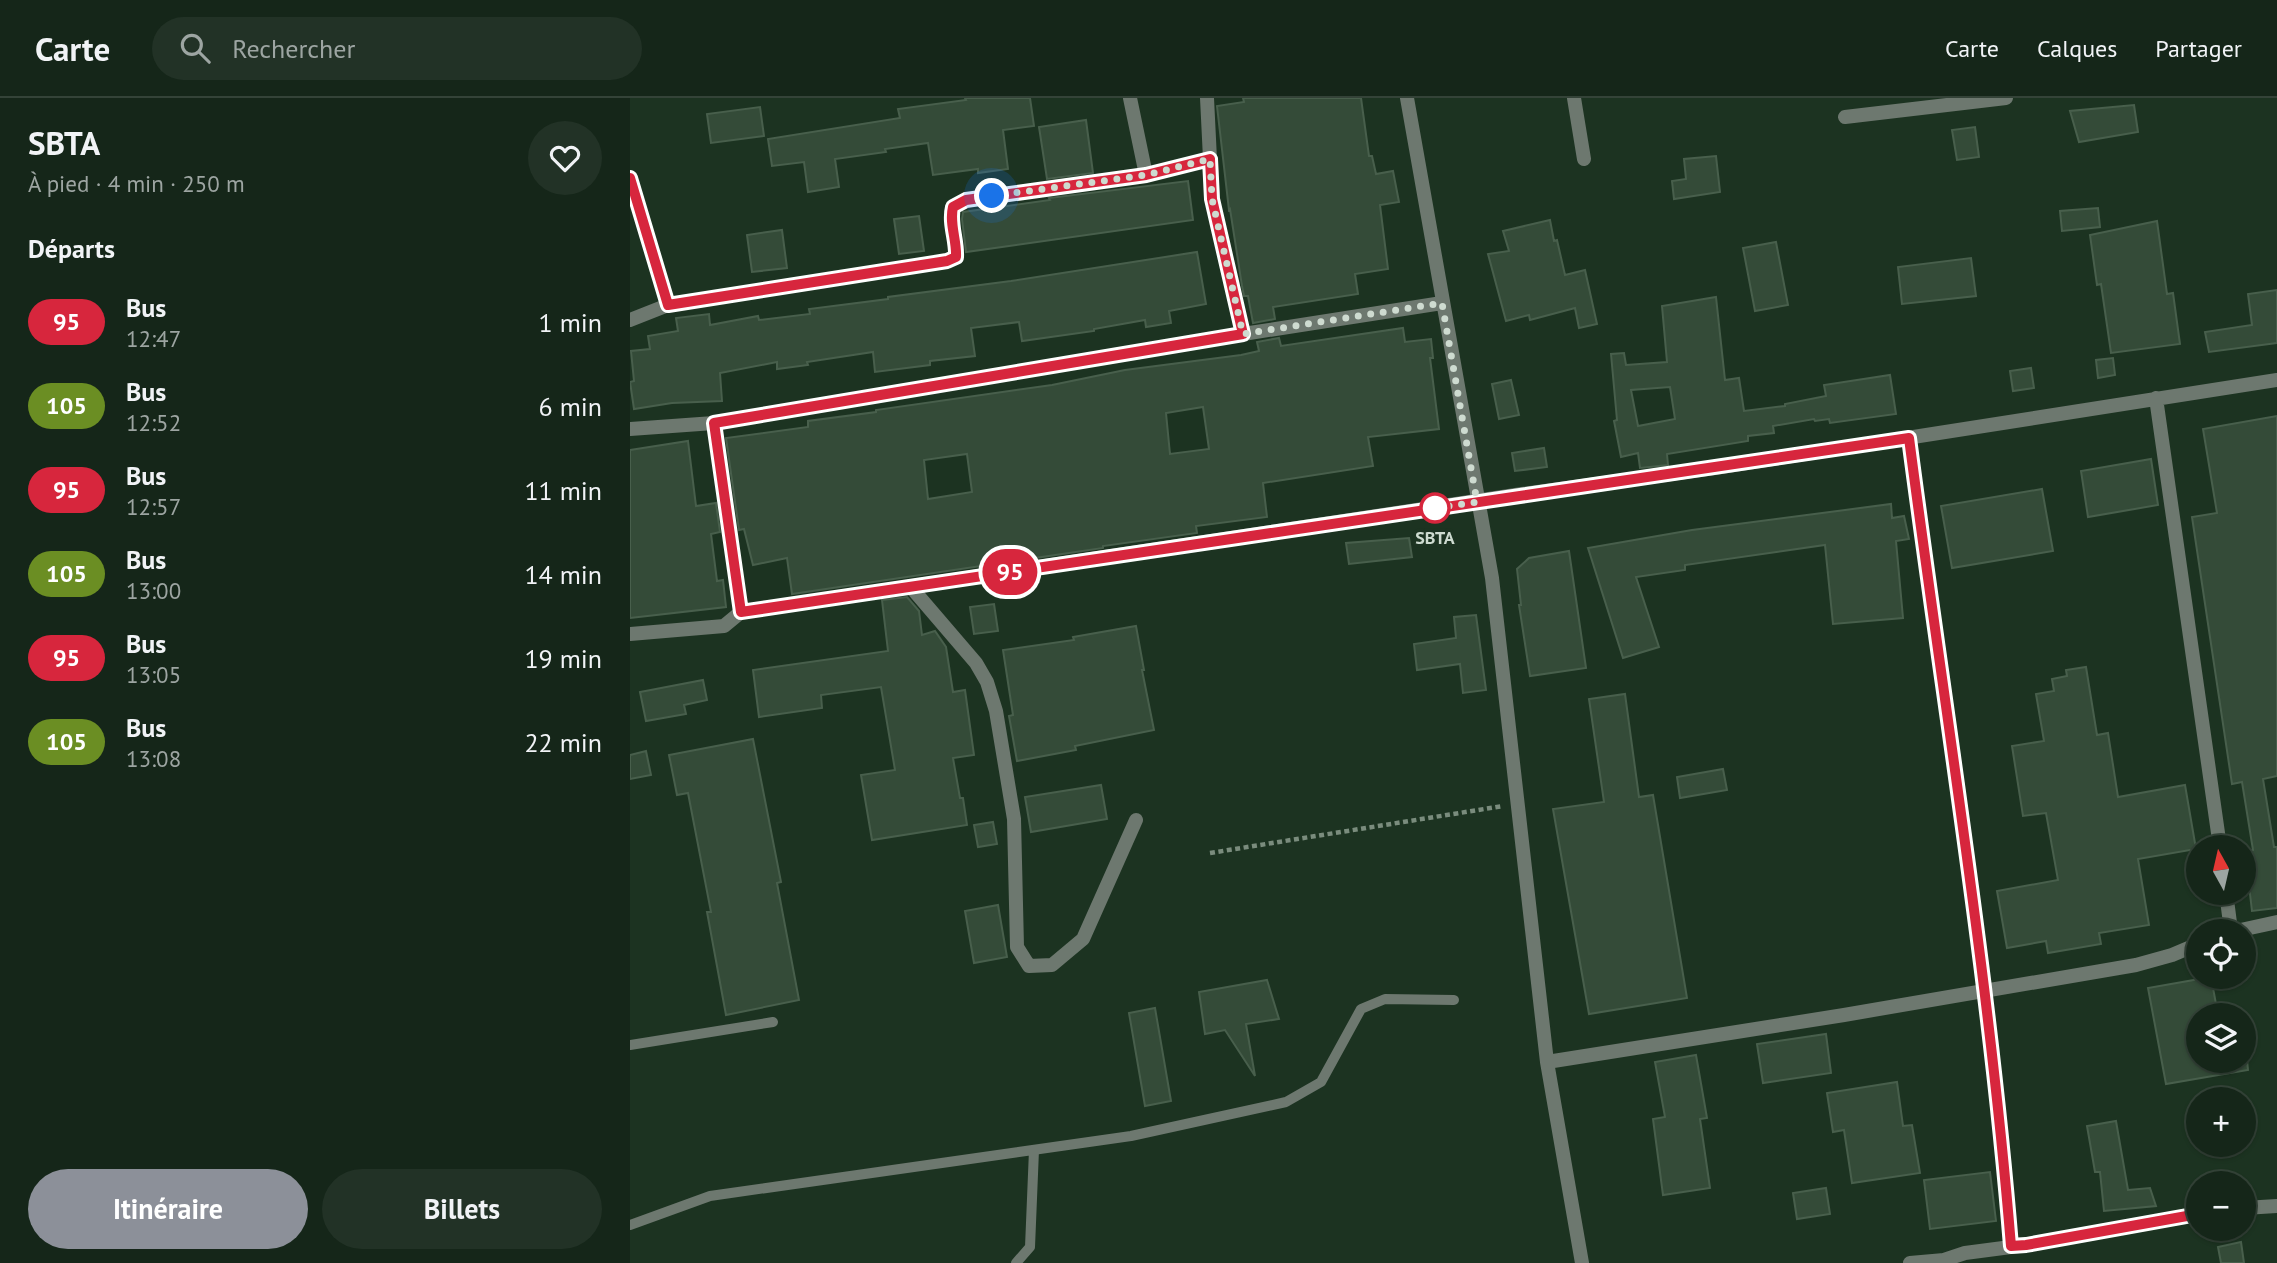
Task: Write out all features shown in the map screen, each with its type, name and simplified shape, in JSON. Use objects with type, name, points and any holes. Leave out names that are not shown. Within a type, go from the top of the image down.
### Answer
[{"type":"street","points":[[1130,98],[1146,175]]},
{"type":"street","points":[[1207,98],[1212,199],[1243,334]]},
{"type":"street","points":[[1406,98],[1486,543],[1498,624],[1547,1062],[1582,1263]]},
{"type":"street","points":[[1574,98],[1584,159]]},
{"type":"street","points":[[1845,117],[2006,98]]},
{"type":"street","points":[[630,320],[668,305],[947,261],[956,257],[957,247],[951,216],[953,207],[966,200],[1146,175],[1210,159]]},
{"type":"street","points":[[630,178],[668,305]]},
{"type":"street","points":[[630,429],[714,423],[1442,303]]},
{"type":"street","points":[[630,634],[724,626],[741,612],[1909,438],[2277,380]]},
{"type":"street","points":[[2156,398],[2218,835]]},
{"type":"street","points":[[714,423],[741,612]]},
{"type":"street","points":[[1909,438],[1984,992],[2005,1168],[2011,1246]]},
{"type":"street","points":[[910,586],[976,663],[987,682],[996,710],[1014,819],[1017,947],[1028,966],[1052,965],[1083,939],[1136,820]]},
{"type":"street","points":[[2256,926],[2277,922]]},
{"type":"street","points":[[1547,1062],[1984,992],[2136,965],[2186,949]]},
{"type":"street","points":[[2256,1207],[2277,1206]]},
{"type":"street","points":[[1910,1263],[1944,1260],[1965,1252],[2026,1245],[2186,1216]]},
{"type":"lane","points":[[630,1225],[710,1196],[1131,1136],[1286,1102],[1321,1082],[1362,1009],[1385,999],[1454,1000]]},
{"type":"lane","points":[[630,1045],[774,1022]]},
{"type":"lane","points":[[1016,1263],[1030,1247],[1034,1150]]},
{"type":"path","points":[[1210,853],[1517,804]]},
{"type":"building","points":[[965,98],[1030,98],[1034,126],[1003,130],[1008,169],[978,173],[978,169],[933,175],[928,143],[835,159],[839,187],[808,192],[804,162],[772,166],[768,139],[900,118],[898,109],[966,100]]},
{"type":"building","points":[[1243,98],[1361,98],[1369,156],[1372,156],[1376,174],[1393,171],[1399,202],[1380,205],[1388,269],[1355,274],[1358,294],[1273,307],[1275,319],[1253,323],[1248,296],[1244,296],[1229,210],[1217,106],[1244,102]]},
{"type":"building","points":[[2134,105],[2138,132],[2079,142],[2070,111]]},
{"type":"building","points":[[760,107],[764,136],[711,143],[707,114]]},
{"type":"building","points":[[1086,120],[1093,173],[1047,179],[1039,127]]},
{"type":"building","points":[[1975,127],[1979,157],[1957,160],[1952,130]]},
{"type":"building","points":[[1716,156],[1720,192],[1674,199],[1672,181],[1686,179],[1684,159]]},
{"type":"building","points":[[1188,181],[1193,220],[966,252],[963,212],[1050,200],[1049,198]]},
{"type":"building","points":[[2098,208],[2100,227],[2062,231],[2060,211]]},
{"type":"building","points":[[919,216],[924,251],[899,254],[894,219]]},
{"type":"building","points":[[1550,220],[1565,275],[1585,270],[1597,324],[1579,328],[1575,308],[1530,320],[1529,315],[1506,321],[1488,254],[1509,251],[1503,231]]},
{"type":"building","points":[[2157,221],[2167,294],[2173,293],[2180,344],[2111,353],[2101,284],[2097,285],[2090,235]]},
{"type":"building","points":[[782,230],[787,268],[752,272],[747,235]]},
{"type":"building","points":[[1776,242],[1788,305],[1755,311],[1743,248]]},
{"type":"building","points":[[1197,252],[1206,304],[1169,311],[1171,323],[1146,327],[1145,320],[1094,331],[1022,341],[1019,322],[971,328],[975,356],[930,361],[930,365],[875,372],[873,352],[777,369],[777,362],[720,373],[722,401],[672,403],[634,409],[630,382],[634,381],[631,351],[650,349],[648,336],[678,331],[676,318],[709,314],[710,325],[758,316],[759,320],[810,314],[809,309]]},
{"type":"building","points":[[1971,258],[1976,296],[1902,304],[1898,267]]},
{"type":"building","points":[[2277,290],[2277,343],[2209,352],[2205,332],[2252,325],[2248,294]]},
{"type":"building","points":[[1716,297],[1725,380],[1739,378],[1744,411],[1785,406],[1826,396],[1824,385],[1890,375],[1896,414],[1830,423],[1829,419],[1814,419],[1773,426],[1774,433],[1748,436],[1748,441],[1667,454],[1668,465],[1640,468],[1638,453],[1621,457],[1614,421],[1617,420],[1611,354],[1624,353],[1626,365],[1667,362],[1662,306]],"holes":[[[1670,387],[1675,419],[1638,426],[1631,390]]]},
{"type":"building","points":[[1403,328],[1405,342],[1431,339],[1433,358],[1430,358],[1439,429],[1368,437],[1373,466],[1263,483],[1267,517],[1196,526],[1197,533],[792,594],[787,558],[753,565],[744,529],[739,530],[726,438],[808,427],[808,421],[876,410],[1052,385],[1125,370],[1241,355],[1259,351],[1257,342],[1279,338],[1281,346]],"holes":[[[1203,407],[1209,449],[1170,454],[1166,413]],[[967,454],[972,492],[928,499],[924,460]]]},
{"type":"building","points":[[2113,358],[2115,375],[2098,378],[2096,360]]},
{"type":"building","points":[[2031,368],[2034,388],[2013,391],[2010,371]]},
{"type":"building","points":[[1511,380],[1519,415],[1499,419],[1492,384]]},
{"type":"building","points":[[2277,416],[2277,776],[2263,779],[2274,847],[2277,847],[2277,908],[2252,911],[2251,905],[2256,905],[2256,835],[2251,835],[2242,782],[2232,784],[2192,517],[2217,513],[2203,429]]},
{"type":"building","points":[[688,441],[696,506],[716,503],[720,532],[711,534],[717,581],[723,580],[726,607],[630,618],[630,450]]},
{"type":"building","points":[[1544,448],[1547,467],[1515,471],[1512,453]]},
{"type":"building","points":[[2151,459],[2158,505],[2088,517],[2081,471]]},
{"type":"building","points":[[2042,489],[2053,551],[1952,568],[1941,506]]},
{"type":"building","points":[[1891,504],[1892,518],[1904,516],[1909,539],[1896,541],[1903,618],[1833,624],[1825,545],[1685,565],[1685,570],[1636,577],[1659,647],[1623,658],[1588,548],[1692,530]]},
{"type":"building","points":[[1409,538],[1412,557],[1349,564],[1346,543]]},
{"type":"building","points":[[1569,551],[1586,668],[1530,676],[1519,605],[1517,569],[1529,558]]},
{"type":"building","points":[[907,597],[919,611],[922,635],[935,631],[946,647],[953,692],[965,690],[974,755],[953,758],[967,825],[872,840],[861,775],[895,770],[881,687],[821,695],[822,708],[759,717],[753,670],[888,651],[882,600]]},
{"type":"building","points":[[994,604],[998,631],[974,634],[970,607]]},
{"type":"building","points":[[1476,615],[1486,690],[1463,693],[1460,664],[1417,670],[1414,644],[1456,638],[1454,617]]},
{"type":"building","points":[[1136,626],[1154,730],[1075,746],[1076,750],[1017,761],[1009,716],[1013,715],[1003,650],[1074,640],[1073,637]]},
{"type":"building","points":[[2086,667],[2097,735],[2108,733],[2118,797],[2185,785],[2194,835],[2186,835],[2186,851],[2138,859],[2149,925],[2099,933],[2101,944],[2048,953],[2046,941],[2007,948],[1997,891],[2058,880],[2046,813],[2023,816],[2012,746],[2044,741],[2036,694],[2054,691],[2052,679],[2067,676],[2066,670]]},
{"type":"building","points":[[703,680],[707,700],[684,705],[686,714],[646,721],[640,692]]},
{"type":"building","points":[[1625,694],[1639,797],[1653,795],[1687,998],[1589,1014],[1553,809],[1604,802],[1589,699]]},
{"type":"building","points":[[753,739],[781,882],[777,883],[799,1000],[726,1015],[707,912],[711,912],[688,793],[677,795],[669,755]]},
{"type":"building","points":[[646,751],[651,775],[630,779],[630,755]]},
{"type":"building","points":[[1723,769],[1727,790],[1680,798],[1677,777]]},
{"type":"building","points":[[1101,785],[1107,819],[1031,832],[1025,797]]},
{"type":"building","points":[[993,822],[997,844],[978,847],[974,825]]},
{"type":"building","points":[[998,905],[1007,957],[974,963],[965,911]]},
{"type":"building","points":[[1267,980],[1279,1019],[1246,1024],[1255,1076],[1225,1030],[1205,1034],[1199,992]]},
{"type":"building","points":[[2186,981],[2186,989],[2213,989],[2216,1003],[2186,1003],[2186,1073],[2230,1073],[2166,1084],[2148,988]]},
{"type":"building","points":[[1155,1008],[1171,1101],[1145,1106],[1129,1013]]},
{"type":"building","points":[[1826,1034],[1831,1073],[1763,1083],[1757,1044]]},
{"type":"building","points":[[1696,1055],[1707,1118],[1700,1119],[1710,1188],[1663,1195],[1653,1119],[1665,1117],[1655,1062]]},
{"type":"building","points":[[1897,1082],[1903,1126],[1912,1125],[1920,1173],[1852,1183],[1844,1130],[1833,1132],[1827,1093]]},
{"type":"building","points":[[2116,1121],[2128,1190],[2150,1188],[2156,1206],[2104,1211],[2100,1172],[2095,1172],[2087,1126]]},
{"type":"building","points":[[1990,1172],[1996,1221],[1930,1229],[1924,1180]]},
{"type":"building","points":[[1826,1188],[1830,1214],[1797,1219],[1793,1193]]},
{"type":"building","points":[[2241,1242],[2244,1263],[2221,1263],[2218,1247]]},
{"type":"bus line","name":"95","points":[[630,178],[668,305],[947,261],[956,257],[957,247],[951,216],[953,207],[966,200],[1146,175],[1210,159],[1212,199],[1243,334],[714,423],[741,612],[1909,438],[1984,992],[2005,1168],[2011,1246],[2186,1216]]},
{"type":"place","name":"SBTA","points":[[1435,508]]},
{"type":"route","points":[[992,196],[1146,175],[1210,159],[1212,199],[1243,334],[1442,303],[1477,502],[1427,509],[1435,508]]}]
